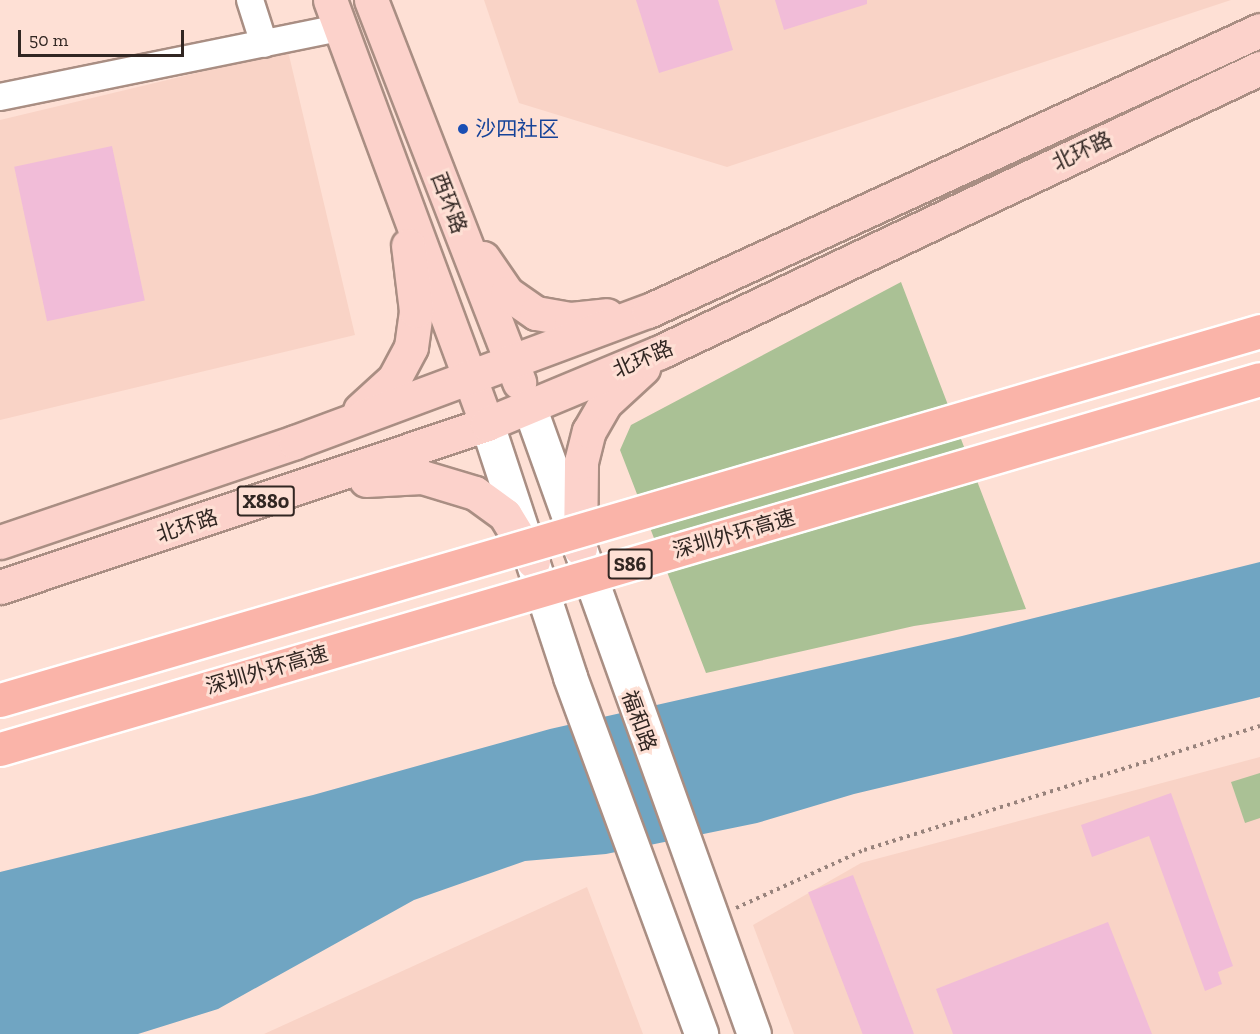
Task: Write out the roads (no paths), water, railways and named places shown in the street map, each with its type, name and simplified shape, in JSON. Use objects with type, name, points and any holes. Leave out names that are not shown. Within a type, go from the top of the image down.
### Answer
[{"type":"highway","name":"S86","points":[[0,700],[1260,331]]},
{"type":"highway","name":"深圳外环高速","points":[[0,749],[1260,379]]},
{"type":"main road","name":"西环路","points":[[371,0],[529,406]]},
{"type":"main road","name":"西环路","points":[[335,14],[487,424]]},
{"type":"main road","name":"北环路","points":[[0,542],[342,424],[648,311],[1260,30]]},
{"type":"main road","name":"北环路","points":[[0,587],[308,487],[487,424],[660,352],[1260,68]]},
{"type":"main road","points":[[342,424],[394,379],[411,347],[416,311],[403,195]]},
{"type":"main road","points":[[454,217],[507,292],[536,313],[571,319],[648,311]]},
{"type":"main road","points":[[580,548],[581,462],[589,430],[605,403],[660,352]]},
{"type":"main road","name":"福和路","points":[[529,406],[617,660],[754,1034]]},
{"type":"main road","points":[[487,424],[570,677],[701,1034]]},
{"type":"main road","points":[[308,487],[403,476],[458,486],[505,515],[533,561]]},
{"type":"street","points":[[250,0],[264,44]]},
{"type":"street","points":[[0,98],[264,44],[335,14]]},
{"type":"water","points":[[1260,562],[1260,697],[854,794],[757,823],[606,854],[525,861],[414,900],[218,1009],[138,1034],[0,1034],[0,872],[313,795],[550,729],[962,636]]},
{"type":"place","name":"沙四社区","points":[[463,129]]}]
